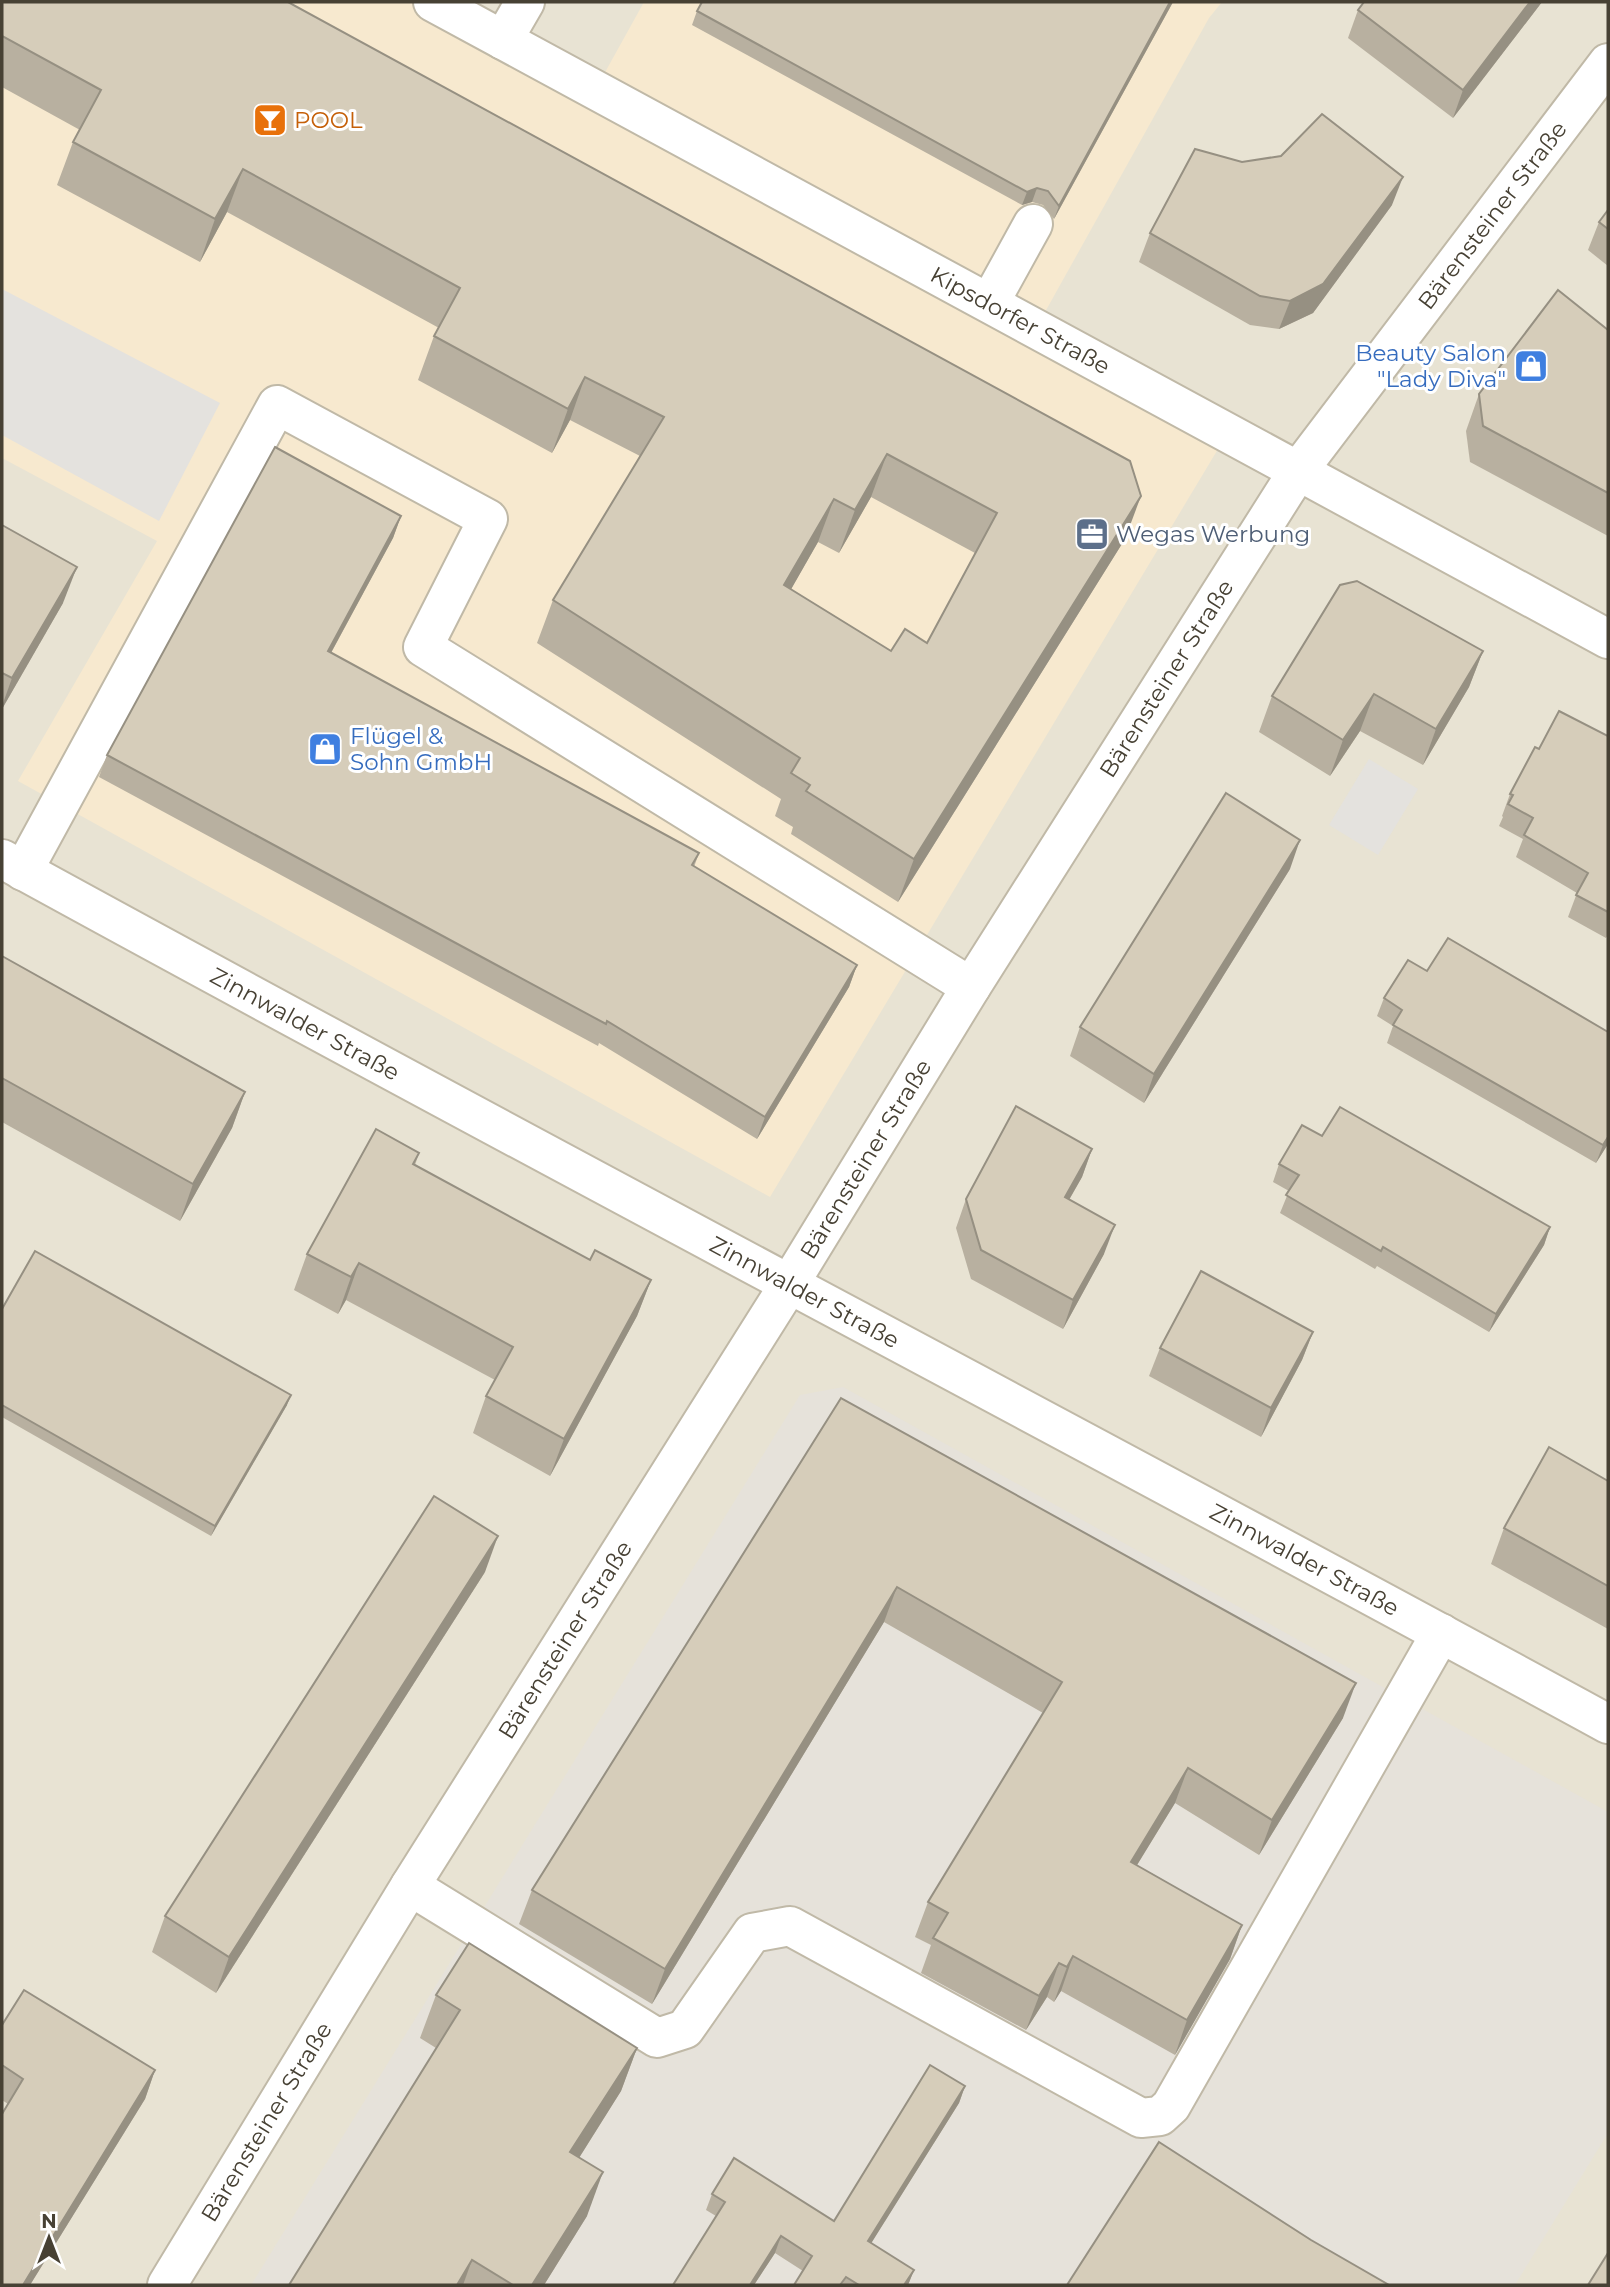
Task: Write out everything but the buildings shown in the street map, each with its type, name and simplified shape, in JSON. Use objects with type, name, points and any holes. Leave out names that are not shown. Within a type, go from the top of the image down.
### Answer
[{"type":"street","name":"Kipsdorfer Straße","points":[[433,2],[1608,639]]},
{"type":"street","points":[[503,40],[525,2]]},
{"type":"street","name":"Bärensteiner Straße","points":[[167,2285],[410,1886],[788,1286],[971,987],[1298,471],[1608,64]]},
{"type":"street","points":[[990,302],[1033,224]]},
{"type":"street","points":[[13,865],[277,405],[488,519],[423,647],[971,987]]},
{"type":"street","name":"Zinnwalder Straße","points":[[13,865],[788,1286],[1608,1724]]},
{"type":"street","points":[[410,1886],[657,2038],[685,2029],[752,1933],[790,1926],[1140,2118],[1160,2116],[1171,2106],[1441,1633]]},
{"type":"shaded area","points":[[2,2],[1608,2],[1608,2285],[2,2285]]},
{"type":"shaded area","points":[[2,2],[445,2],[598,85],[644,2],[1222,2],[1209,18],[1040,321],[1233,424],[770,1197],[18,781],[157,541],[2,458]]},
{"type":"shaded area","points":[[2,289],[220,403],[159,521],[2,435]]},
{"type":"shaded area","points":[[1369,759],[1418,789],[1378,855],[1329,825]]},
{"type":"shaded area","points":[[843,1387],[1608,1812],[1608,2133],[1515,2285],[251,2285],[800,1395]]},
{"type":"place","name":"POOL","points":[[270,120]]},
{"type":"place","name":"Beauty Salon \"Lady Diva\"","points":[[1531,366]]},
{"type":"place","name":"Wegas Werbung","points":[[1092,534]]},
{"type":"place","name":"Flügel & Sohn GmbH","points":[[325,749]]}]
